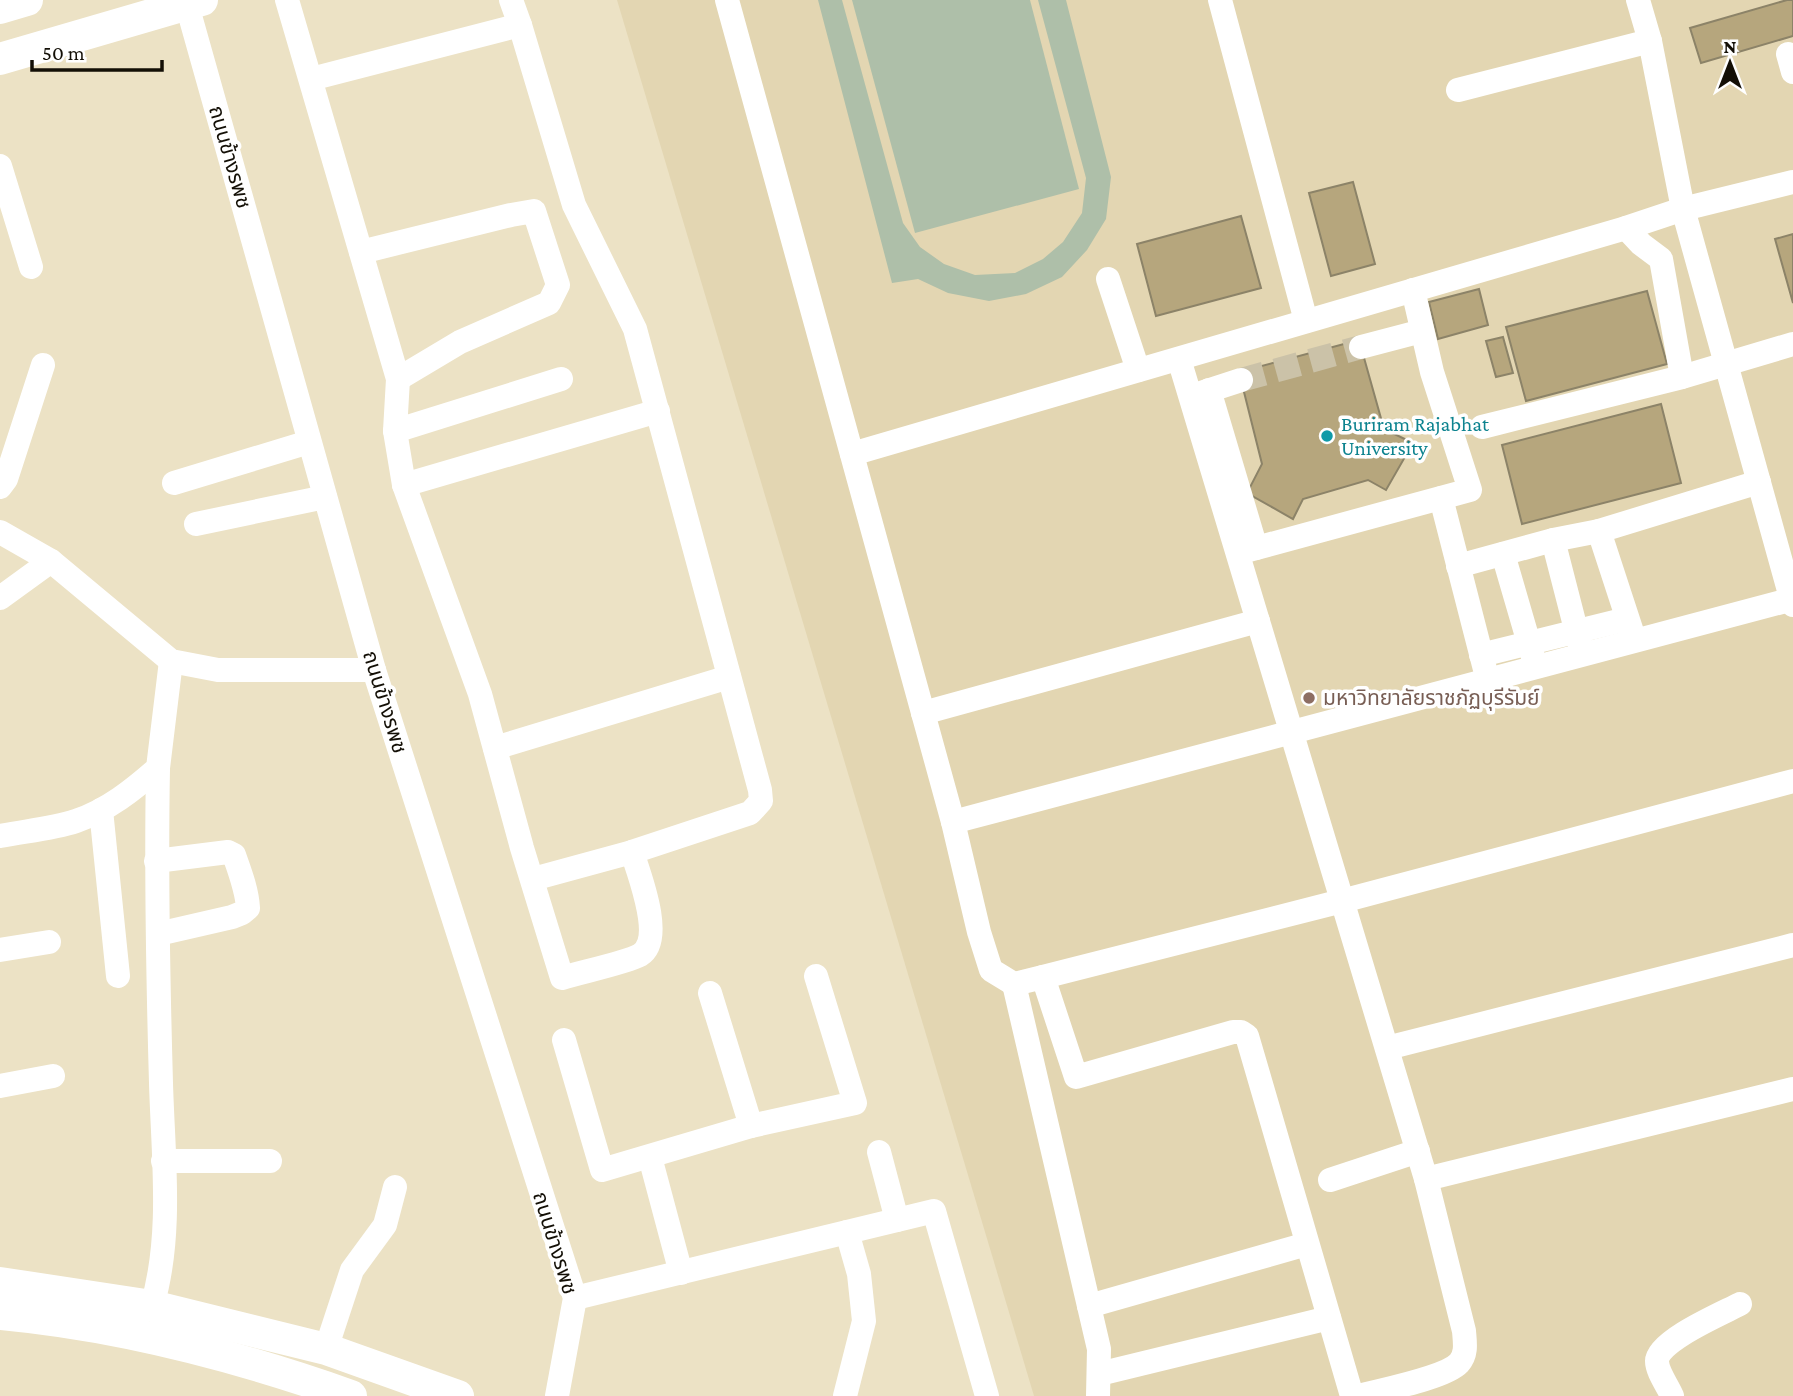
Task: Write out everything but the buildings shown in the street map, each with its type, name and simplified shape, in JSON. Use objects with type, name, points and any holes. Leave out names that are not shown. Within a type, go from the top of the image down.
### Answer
[{"type":"main road","points":[[0,8],[27,0]]},
{"type":"main road","points":[[0,59],[195,2]]},
{"type":"main road","points":[[0,1283],[152,1306],[326,1349],[458,1396]]},
{"type":"main road","points":[[0,1314],[158,1339],[351,1396]]},
{"type":"street","points":[[288,0],[398,379],[395,431],[404,485],[480,694],[522,848],[562,978],[641,954],[647,948],[651,928],[649,909],[632,852]]},
{"type":"street","points":[[511,0],[574,205],[635,329],[761,801],[750,813],[632,852],[533,879]]},
{"type":"street","points":[[727,0],[953,822],[979,932],[991,970],[1014,984],[1342,901],[1793,781]]},
{"type":"street","points":[[1220,0],[1306,321]]},
{"type":"street","points":[[953,822],[1793,601],[1683,209],[1650,41],[1639,0]]},
{"type":"street","name":"ถนนข้างรพช","points":[[195,2],[309,442],[374,670],[575,1298],[557,1396]]},
{"type":"street","points":[[311,79],[520,25]]},
{"type":"street","points":[[1458,90],[1650,41]]},
{"type":"street","points":[[0,166],[32,267]]},
{"type":"street","points":[[852,454],[1626,228],[1683,209],[1793,182]]},
{"type":"street","points":[[361,252],[534,211],[558,285],[549,303],[460,342],[398,379]]},
{"type":"street","points":[[1626,228],[1661,259],[1682,377]]},
{"type":"street","points":[[1108,279],[1138,370]]},
{"type":"street","points":[[1247,550],[1470,490],[1432,372],[1413,290]]},
{"type":"street","points":[[1361,347],[1422,331]]},
{"type":"street","points":[[1482,427],[1682,377],[1724,362],[1793,344]]},
{"type":"street","points":[[1179,359],[1200,393],[1247,550],[1258,621],[1418,1151],[1464,1331],[1466,1350],[1458,1364],[1441,1374],[1359,1396]]},
{"type":"street","points":[[0,487],[6,479],[43,365]]},
{"type":"street","points":[[395,431],[561,379]]},
{"type":"street","points":[[1200,393],[1241,380]]},
{"type":"street","points":[[404,485],[658,411]]},
{"type":"street","points":[[174,483],[309,442]]},
{"type":"street","points":[[1458,566],[1553,540],[1599,531],[1759,482]]},
{"type":"street","points":[[196,524],[325,497]]},
{"type":"street","points":[[1441,498],[1488,681]]},
{"type":"street","points":[[1599,531],[1635,642]]},
{"type":"street","points":[[0,532],[51,561],[171,661],[218,670],[374,670]]},
{"type":"street","points":[[1553,540],[1583,656]]},
{"type":"street","points":[[1503,554],[1536,668]]},
{"type":"street","points":[[0,598],[51,561]]},
{"type":"street","points":[[1481,655],[1627,619]]},
{"type":"street","points":[[923,713],[1258,621]]},
{"type":"street","points":[[152,1306],[162,1267],[163,1161],[156,861],[158,768],[171,661]]},
{"type":"street","points":[[495,748],[729,677]]},
{"type":"street","points":[[0,836],[74,822],[126,796],[158,768]]},
{"type":"street","points":[[101,810],[118,976]]},
{"type":"street","points":[[156,861],[228,852],[234,855],[248,908],[232,917],[158,934]]},
{"type":"street","points":[[0,950],[49,942]]},
{"type":"street","points":[[1387,1048],[1793,945]]},
{"type":"street","points":[[564,1040],[601,1170],[751,1126],[855,1103],[816,976]]},
{"type":"street","points":[[1043,977],[1076,1077],[1233,1032],[1241,1032],[1247,1036],[1264,1086],[1352,1396]]},
{"type":"street","points":[[1014,984],[1099,1349],[1098,1385],[1329,1318]]},
{"type":"street","points":[[710,993],[751,1126]]},
{"type":"street","points":[[0,1086],[53,1076]]},
{"type":"street","points":[[1426,1179],[1793,1089]]},
{"type":"street","points":[[1330,1180],[1418,1151]]},
{"type":"street","points":[[879,1152],[897,1220]]},
{"type":"street","points":[[650,1157],[681,1273]]},
{"type":"street","points":[[163,1161],[270,1161]]},
{"type":"street","points":[[326,1349],[352,1270],[384,1225],[395,1187]]},
{"type":"street","points":[[575,1298],[934,1211],[987,1396]]},
{"type":"street","points":[[845,1396],[864,1321],[859,1274],[847,1232]]},
{"type":"street","points":[[1089,1306],[1307,1244]]},
{"type":"street","points":[[1672,1396],[1658,1366],[1657,1359],[1661,1351],[1673,1340],[1740,1304]]},
{"type":"shaded area","name":"มหาวิทยาลัยราชภัฏบุรีรัมย์","points":[[617,0],[1793,0],[1793,1396],[1034,1396]]},
{"type":"green space","points":[[818,0],[842,0],[903,223],[920,247],[944,264],[975,275],[1015,273],[1043,259],[1063,242],[1082,213],[1086,178],[1038,0],[1066,0],[1111,177],[1106,219],[1087,250],[1062,277],[1026,294],[989,301],[948,293],[918,279],[892,283]]},
{"type":"green space","points":[[852,0],[1030,0],[1079,189],[915,233]]},
{"type":"tunnel","points":[[1241,380],[1361,347]]},
{"type":"place","name":"Buriram Rajabhat University","points":[[1327,436]]},
{"type":"place","name":"มหาวิทยาลัยราชภัฏบุรีรัมย์","points":[[1309,698]]}]
